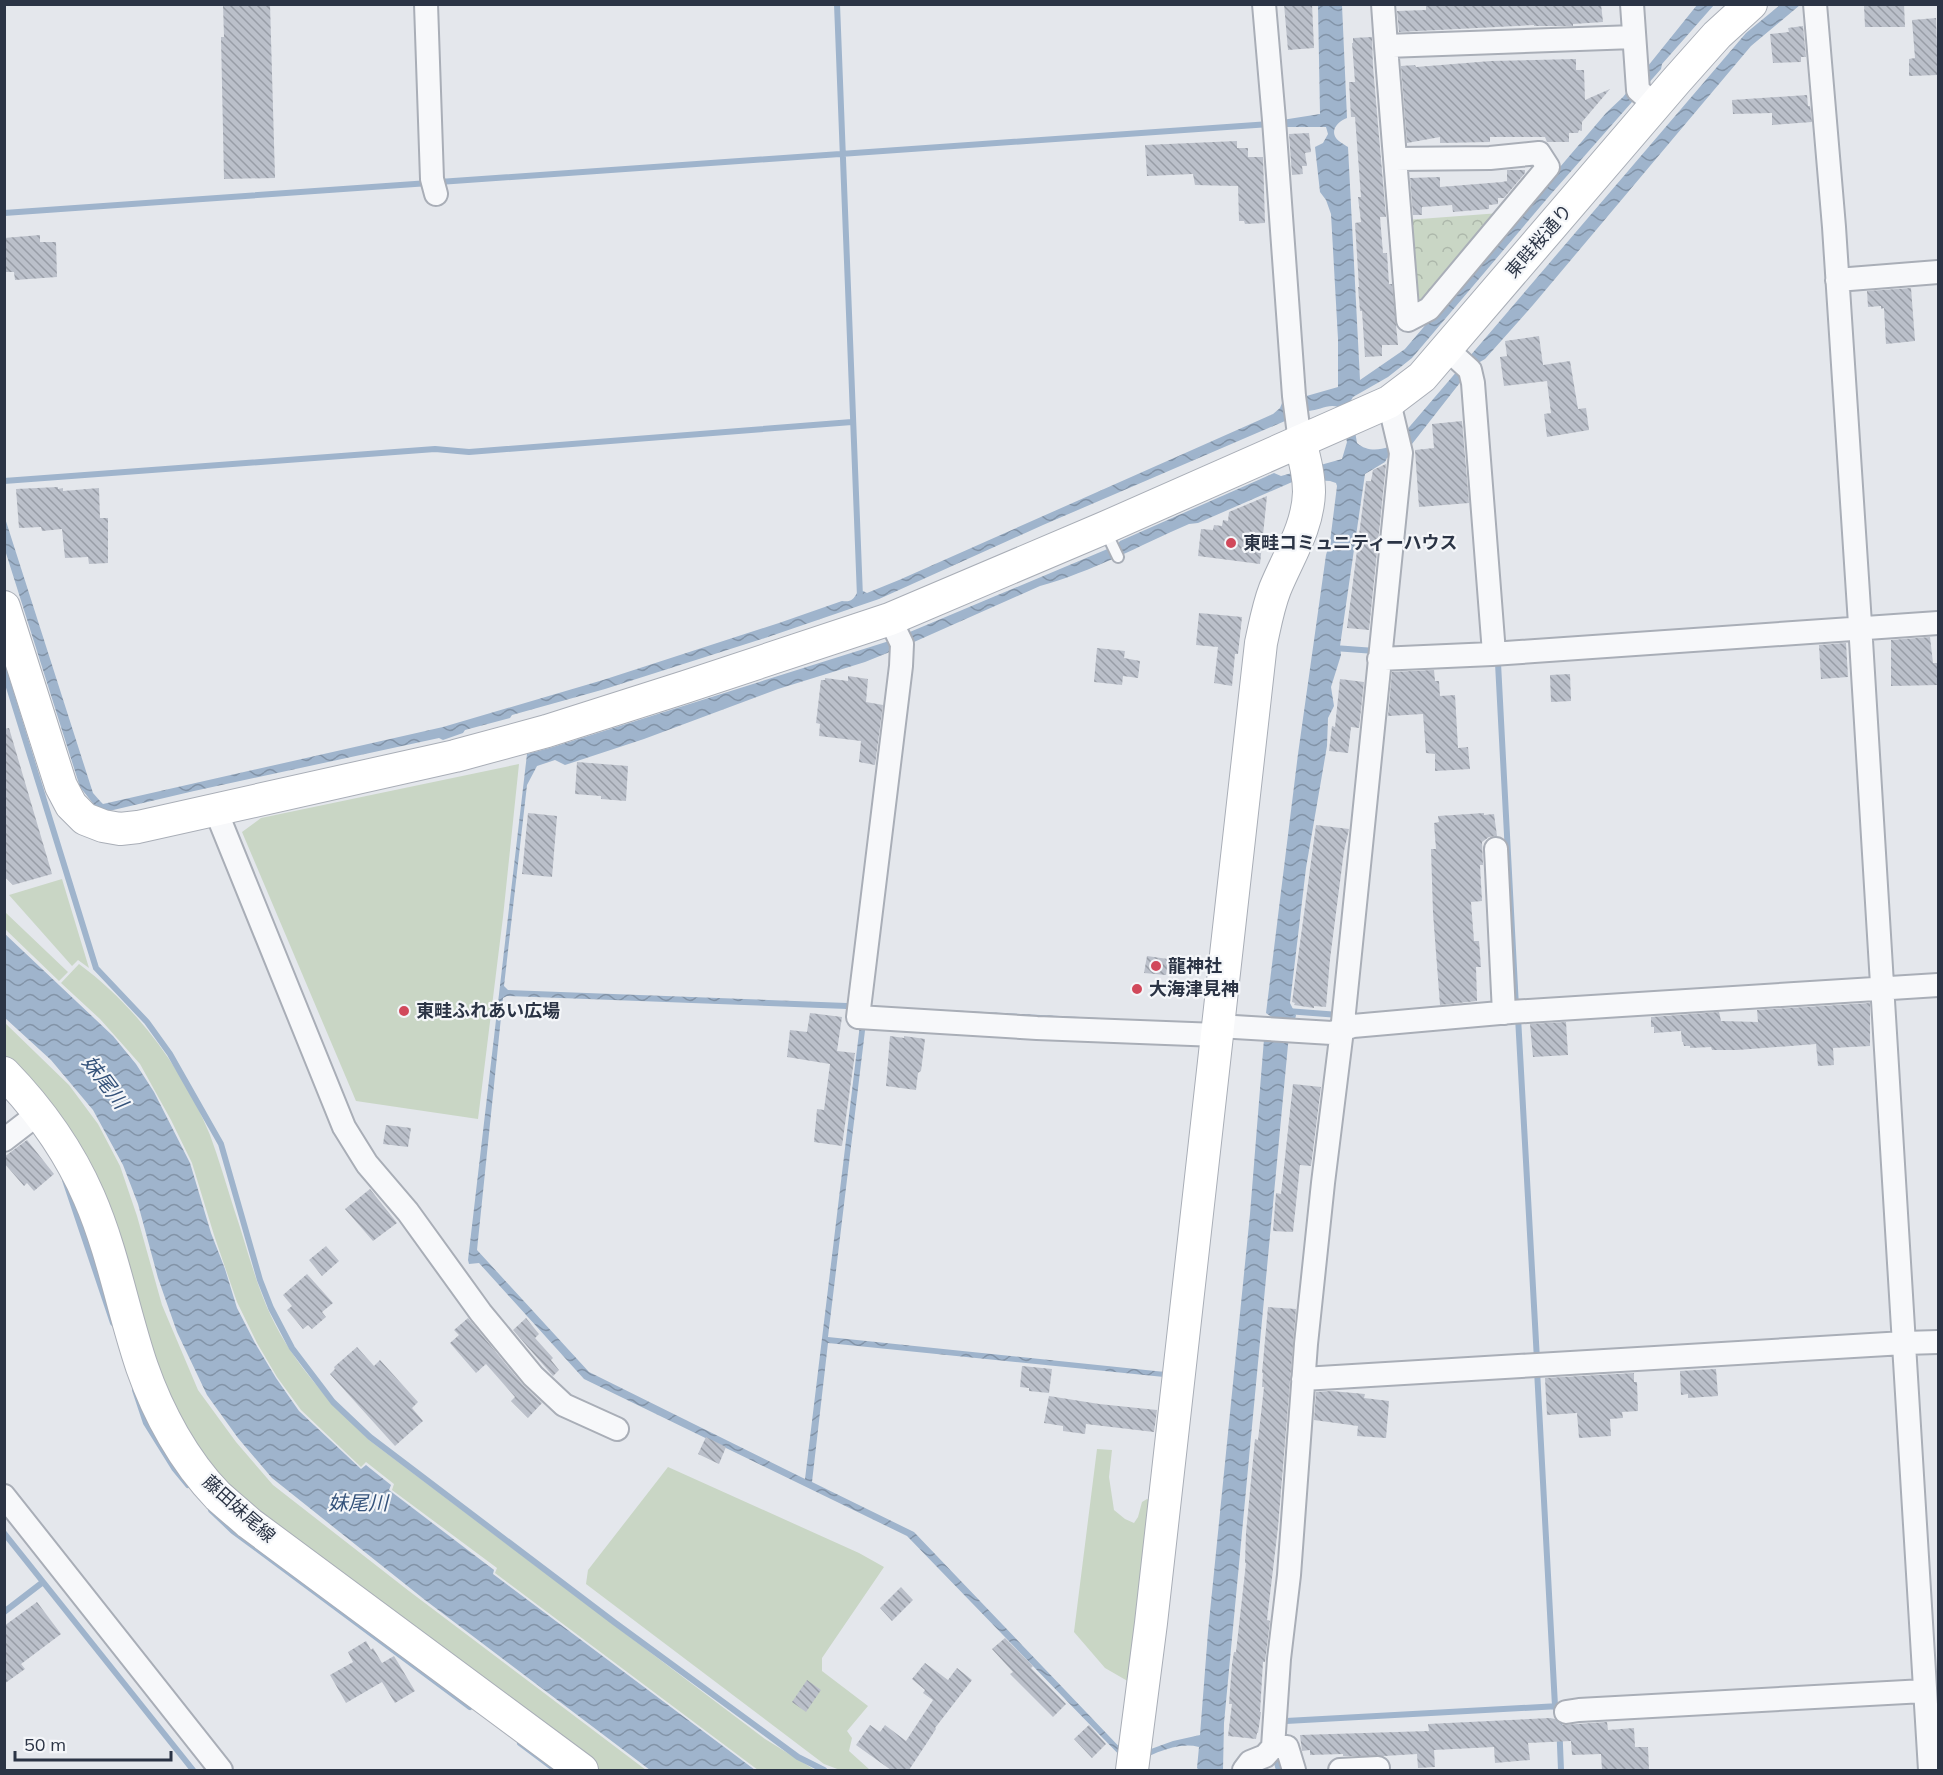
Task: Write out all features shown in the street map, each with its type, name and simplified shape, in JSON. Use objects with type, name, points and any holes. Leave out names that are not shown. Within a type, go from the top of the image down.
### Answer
[{"type":"street","points":[[426,4],[434,187]]},
{"type":"street","points":[[1132,1770],[1146,1668],[1261,644],[1266,614],[1306,515],[1308,478],[1297,418],[1264,4]]},
{"type":"street","points":[[1383,4],[1386,46],[1395,159],[1408,320],[1429,309],[1548,167],[1539,153],[1490,158],[1395,159]]},
{"type":"street","points":[[1632,4],[1638,90],[1655,105]]},
{"type":"street","name":"東畦桜通り","points":[[4,607],[61,786],[71,805],[85,819],[120,829],[216,811],[455,756],[897,633],[1108,535],[1297,418],[1349,419],[1389,402],[1422,377],[1655,105],[1717,35],[1751,4]]},
{"type":"street","points":[[1815,4],[1837,280],[1860,623],[1930,1770]]},
{"type":"street","points":[[1386,46],[1634,37]]},
{"type":"street","points":[[1837,280],[1938,272]]},
{"type":"street","points":[[1447,349],[1470,370],[1473,383],[1493,647]]},
{"type":"street","points":[[1244,1770],[1250,1762],[1265,1756],[1273,1747],[1279,1659],[1289,1575],[1303,1379],[1323,1182],[1344,1020],[1399,444],[1389,402]]},
{"type":"street","points":[[1380,652],[1493,647],[1860,623],[1938,623]]},
{"type":"street","points":[[897,633],[901,666],[862,1013],[1037,1028],[1217,1031],[1277,1029],[1332,1033],[1344,1020]]},
{"type":"street","points":[[216,811],[344,1127],[367,1164],[408,1212],[481,1313],[533,1376],[564,1405],[617,1429]]},
{"type":"street","points":[[1496,849],[1509,1009]]},
{"type":"street","points":[[1344,1020],[1353,1026],[1509,1009],[1882,982],[1938,985]]},
{"type":"street","name":"藤田妹尾線","points":[[4,1073],[39,1113],[59,1142],[88,1195],[105,1242],[142,1368],[172,1432],[193,1465],[218,1495],[249,1523],[582,1770]]},
{"type":"street","points":[[4,1140],[39,1113]]},
{"type":"street","points":[[1303,1379],[1536,1366],[1904,1337],[1938,1342]]},
{"type":"street","points":[[4,1497],[221,1770]]},
{"type":"street","points":[[1566,1712],[1924,1691]]},
{"type":"street","points":[[1273,1747],[1287,1747],[1294,1770]]},
{"type":"street","points":[[1340,1770],[1378,1768]]},
{"type":"lane","points":[[1108,535],[1118,557]]},
{"type":"green space","points":[[1500,213],[1429,302],[1413,298],[1406,220]]},
{"type":"green space","name":"東畦ふれあい広場","points":[[519,764],[478,1119],[356,1101],[242,832],[261,818]]},
{"type":"green space","points":[[62,879],[89,968],[78,960],[72,966],[9,895]]},
{"type":"green space","points":[[5,912],[68,972],[59,981],[5,929]]},
{"type":"green space","points":[[79,964],[120,999],[138,1019],[156,1040],[186,1086],[210,1135],[265,1303],[291,1351],[327,1397],[369,1440],[765,1739],[815,1770],[758,1770],[495,1573],[497,1568],[392,1490],[394,1484],[366,1462],[361,1467],[301,1410],[277,1377],[237,1302],[192,1163],[140,1064],[100,1019],[61,983]]},
{"type":"green space","points":[[4,1022],[69,1085],[98,1124],[120,1166],[137,1216],[162,1305],[198,1390],[236,1442],[273,1485],[646,1770],[593,1770],[280,1531],[237,1493],[198,1453],[172,1411],[135,1310],[5,1064]]},
{"type":"green space","points":[[1097,1449],[1112,1450],[1109,1477],[1114,1510],[1134,1523],[1142,1502],[1147,1499],[1153,1502],[1131,1683],[1105,1668],[1074,1632]]},
{"type":"green space","points":[[668,1467],[859,1553],[884,1567],[822,1658],[822,1671],[868,1706],[847,1731],[852,1738],[849,1751],[870,1770],[840,1770],[824,1764],[586,1584],[588,1570]]},
{"type":"water","points":[[1318,5],[1342,5],[1347,118],[1338,123],[1334,135],[1348,147],[1360,380],[1405,349],[1606,113],[1623,97],[1697,5],[1714,5],[1412,358],[1388,377],[1353,397],[1350,402],[1357,443],[1368,449],[1380,449],[1403,441],[1405,432],[1746,33],[1780,5],[1800,5],[1751,46],[1533,305],[1485,359],[1473,366],[1412,444],[1365,474],[1340,646],[1341,655],[1331,687],[1334,706],[1328,718],[1327,746],[1306,868],[1290,1003],[1296,1015],[1295,1020],[1291,1021],[1288,1045],[1224,1723],[1223,1770],[1199,1770],[1197,1768],[1199,1747],[1190,1746],[1163,1750],[1129,1765],[907,1536],[584,1379],[479,1263],[469,1264],[527,754],[886,642],[1117,545],[1120,541],[1274,473],[1281,476],[1342,459],[1347,442],[1338,407],[1303,410],[1285,421],[1043,525],[879,599],[765,638],[605,689],[512,715],[510,718],[465,730],[463,733],[443,740],[439,738],[109,811],[95,806],[80,787],[5,550],[4,515],[93,793],[103,804],[443,727],[603,680],[842,601],[850,601],[857,593],[863,591],[867,593],[899,580],[1273,414],[1282,403],[1338,387],[1338,339],[1331,214],[1320,192],[1315,147],[1323,143],[1328,134],[1326,127],[1282,127],[1282,120],[1320,114]],"holes":[[[1299,479],[1330,481],[1336,483],[1337,486],[1298,754],[1266,1013],[1273,1018],[1264,1039],[1250,1214],[1208,1632],[1200,1735],[1173,1741],[1129,1757],[914,1532],[812,1482],[828,1343],[1164,1377],[1165,1372],[828,1337],[867,1014],[1196,1029],[1195,1023],[868,1006],[914,642],[1040,586],[1097,566],[1189,524],[1198,523]],[[907,645],[855,1008],[847,1003],[508,990],[504,986],[527,785],[537,766],[555,760],[565,765],[644,739],[778,689],[865,662]],[[507,996],[847,1009],[861,1016],[805,1479],[589,1372],[477,1250],[503,998]]]},
{"type":"water","name":"妹尾川","points":[[5,934],[113,1036],[136,1064],[154,1092],[190,1163],[237,1308],[276,1378],[299,1411],[361,1469],[366,1465],[391,1485],[389,1490],[494,1570],[493,1574],[755,1770],[650,1770],[425,1600],[272,1478],[238,1438],[207,1395],[177,1332],[158,1278],[138,1204],[123,1165],[93,1110],[51,1060],[5,1018]]},
{"type":"building","points":[[223,4],[270,4],[275,178],[224,179],[221,37],[224,37]]},
{"type":"building","points":[[1284,4],[1312,4],[1314,48],[1288,50]]},
{"type":"building","points":[[1426,4],[1601,4],[1603,22],[1573,24],[1573,26],[1534,25],[1399,32],[1397,11],[1426,10]]},
{"type":"building","points":[[1904,4],[1905,27],[1865,27],[1864,5]]},
{"type":"building","points":[[1936,18],[1938,75],[1909,76],[1909,59],[1915,58],[1912,20]]},
{"type":"building","points":[[1803,26],[1806,57],[1801,57],[1801,62],[1773,63],[1770,34],[1789,32],[1788,28]]},
{"type":"building","points":[[1372,37],[1386,217],[1380,217],[1383,253],[1387,253],[1398,345],[1382,345],[1382,356],[1365,357],[1355,223],[1361,222],[1358,197],[1361,197],[1355,117],[1351,117],[1349,82],[1355,82],[1353,38]]},
{"type":"building","points":[[1576,59],[1576,70],[1584,70],[1585,100],[1610,89],[1582,122],[1582,131],[1569,133],[1569,142],[1547,142],[1545,137],[1490,137],[1490,142],[1440,143],[1440,137],[1407,143],[1401,66]]},
{"type":"building","points":[[1807,95],[1812,122],[1772,125],[1772,113],[1733,114],[1732,100]]},
{"type":"building","points":[[1309,133],[1311,152],[1305,153],[1307,166],[1302,166],[1303,174],[1292,175],[1289,134]]},
{"type":"building","points":[[1237,141],[1237,148],[1248,148],[1248,157],[1263,157],[1265,223],[1245,224],[1244,221],[1239,221],[1238,186],[1195,185],[1193,174],[1147,176],[1145,145]]},
{"type":"building","points":[[1507,170],[1525,170],[1525,173],[1504,198],[1498,198],[1498,204],[1489,205],[1489,209],[1453,212],[1452,205],[1422,207],[1422,215],[1413,215],[1410,178],[1440,177],[1440,187],[1502,182],[1507,181]]},
{"type":"building","points":[[40,235],[40,242],[56,242],[57,277],[15,280],[14,272],[4,272],[4,238]]},
{"type":"building","points":[[1911,288],[1915,341],[1886,344],[1884,308],[1881,309],[1881,306],[1868,307],[1867,291]]},
{"type":"building","points":[[1539,336],[1543,365],[1570,361],[1578,409],[1586,408],[1589,430],[1547,437],[1544,414],[1551,413],[1547,381],[1504,386],[1500,357],[1507,356],[1505,341]]},
{"type":"building","points":[[1462,421],[1469,503],[1419,507],[1415,450],[1434,448],[1432,424]]},
{"type":"building","points":[[1386,464],[1369,630],[1347,628],[1366,481],[1371,481],[1373,470]]},
{"type":"building","points":[[58,487],[58,489],[63,488],[63,491],[99,488],[100,518],[108,518],[108,563],[89,564],[88,557],[65,558],[62,529],[42,531],[41,527],[19,528],[16,489]]},
{"type":"building","name":"東畦コミュニティーハウス","points":[[1267,496],[1260,564],[1198,556],[1201,529],[1213,530],[1214,525],[1222,526],[1223,520],[1228,521],[1229,512]]},
{"type":"building","points":[[1199,613],[1242,617],[1232,686],[1214,683],[1218,647],[1196,645]]},
{"type":"building","points":[[1930,637],[1933,663],[1938,663],[1938,685],[1891,686],[1891,640]]},
{"type":"building","points":[[1846,643],[1848,677],[1821,679],[1819,645]]},
{"type":"building","points":[[1097,648],[1125,651],[1124,658],[1140,661],[1138,678],[1123,676],[1122,685],[1094,682]]},
{"type":"building","points":[[1434,670],[1435,681],[1439,681],[1440,696],[1455,695],[1458,748],[1468,747],[1470,769],[1435,771],[1435,754],[1426,753],[1423,714],[1388,716],[1392,672]]},
{"type":"building","points":[[1570,674],[1571,701],[1551,702],[1550,675]]},
{"type":"building","points":[[848,676],[868,679],[866,702],[883,705],[875,765],[859,762],[861,741],[819,736],[820,724],[816,723],[821,680],[825,678],[848,681]]},
{"type":"building","points":[[1340,679],[1364,682],[1359,728],[1351,727],[1348,753],[1329,751],[1332,726],[1335,727]]},
{"type":"building","points":[[9,728],[52,874],[13,885],[4,876],[4,729]]},
{"type":"building","points":[[577,762],[628,766],[626,801],[575,794]]},
{"type":"building","points":[[528,813],[557,816],[552,877],[522,874]]},
{"type":"building","points":[[1484,813],[1484,815],[1494,814],[1497,836],[1489,837],[1482,842],[1483,865],[1480,865],[1482,901],[1471,902],[1474,941],[1479,941],[1481,967],[1476,967],[1477,1001],[1440,1005],[1433,913],[1431,849],[1436,849],[1434,823],[1439,822],[1438,816]]},
{"type":"building","points":[[1316,825],[1349,829],[1330,959],[1326,1007],[1314,1006],[1314,1008],[1294,1005],[1295,1003],[1292,1002]]},
{"type":"building","name":"龍神社","points":[[1147,956],[1168,959],[1166,975],[1144,973]]},
{"type":"building","points":[[1870,1003],[1870,1046],[1833,1048],[1834,1065],[1818,1066],[1816,1044],[1737,1050],[1712,1050],[1711,1047],[1690,1048],[1690,1046],[1684,1046],[1681,1031],[1654,1033],[1654,1027],[1651,1027],[1651,1017],[1719,1012],[1721,1021],[1758,1022],[1757,1010]]},
{"type":"building","points":[[810,1013],[842,1017],[837,1051],[855,1053],[842,1146],[814,1142],[817,1109],[824,1110],[830,1064],[787,1057],[790,1030],[807,1032]]},
{"type":"building","points":[[1566,1022],[1568,1055],[1533,1057],[1530,1024]]},
{"type":"building","points":[[890,1036],[925,1039],[916,1090],[886,1086]]},
{"type":"building","points":[[1293,1084],[1321,1087],[1311,1166],[1300,1165],[1293,1232],[1273,1231],[1276,1193],[1281,1194]]},
{"type":"building","points":[[386,1125],[411,1128],[408,1147],[383,1144]]},
{"type":"building","points":[[27,1140],[54,1174],[34,1191],[27,1183],[24,1186],[4,1163],[4,1157]]},
{"type":"building","points":[[370,1189],[397,1223],[373,1241],[345,1209]]},
{"type":"building","points":[[326,1246],[339,1261],[322,1276],[309,1260]]},
{"type":"building","points":[[307,1274],[333,1303],[322,1312],[326,1317],[312,1329],[308,1325],[303,1329],[287,1310],[292,1306],[283,1295]]},
{"type":"building","points":[[1268,1307],[1296,1309],[1278,1527],[1267,1620],[1270,1621],[1265,1662],[1263,1662],[1261,1712],[1256,1739],[1228,1736],[1232,1704],[1229,1704],[1232,1664],[1234,1652],[1236,1652],[1246,1563],[1246,1533],[1255,1439],[1258,1440],[1264,1387],[1262,1387],[1262,1373]]},
{"type":"building","points":[[468,1318],[523,1385],[542,1403],[528,1418],[511,1401],[515,1397],[486,1364],[476,1373],[450,1343],[459,1335],[454,1330]]},
{"type":"building","points":[[526,1318],[539,1334],[535,1338],[553,1358],[551,1360],[559,1370],[553,1376],[513,1330]]},
{"type":"building","points":[[357,1347],[374,1366],[380,1360],[418,1402],[412,1408],[423,1421],[395,1446],[330,1374],[335,1369],[334,1367]]},
{"type":"building","points":[[1022,1366],[1052,1369],[1049,1393],[1029,1391],[1029,1388],[1020,1387]]},
{"type":"building","points":[[1716,1369],[1718,1396],[1688,1398],[1688,1394],[1681,1395],[1680,1371]]},
{"type":"building","points":[[1634,1373],[1634,1382],[1637,1382],[1638,1411],[1622,1412],[1623,1418],[1610,1419],[1611,1436],[1579,1438],[1577,1413],[1547,1415],[1545,1378]]},
{"type":"building","points":[[1316,1392],[1365,1394],[1364,1398],[1389,1401],[1386,1438],[1357,1436],[1358,1426],[1314,1420]]},
{"type":"building","points":[[1049,1396],[1157,1410],[1154,1432],[1086,1424],[1085,1434],[1063,1431],[1063,1426],[1044,1423]]},
{"type":"building","points":[[706,1437],[726,1447],[719,1464],[698,1454]]},
{"type":"building","points":[[901,1587],[913,1600],[892,1621],[880,1608]]},
{"type":"building","points":[[37,1602],[61,1634],[21,1664],[25,1669],[4,1684],[4,1626]]},
{"type":"building","points":[[1005,1638],[1066,1704],[1053,1717],[1010,1674],[1013,1672],[992,1649]]},
{"type":"building","points":[[366,1641],[382,1663],[394,1656],[415,1691],[395,1703],[382,1682],[346,1703],[330,1675],[353,1662],[348,1652]]},
{"type":"building","points":[[925,1663],[948,1680],[957,1668],[972,1680],[935,1728],[909,1770],[891,1770],[856,1745],[870,1725],[880,1732],[885,1725],[906,1741],[933,1700],[923,1693],[925,1690],[912,1679]]},
{"type":"building","points":[[807,1680],[821,1690],[806,1712],[792,1702]]},
{"type":"building","points":[[1550,1718],[1562,1725],[1607,1722],[1608,1730],[1634,1728],[1635,1747],[1648,1747],[1649,1770],[1602,1770],[1601,1754],[1572,1755],[1571,1741],[1528,1743],[1530,1760],[1495,1763],[1494,1747],[1434,1750],[1435,1767],[1418,1768],[1417,1754],[1310,1755],[1310,1750],[1302,1751],[1300,1735],[1429,1731],[1428,1724]]},
{"type":"building","points":[[1089,1725],[1106,1744],[1092,1758],[1074,1739]]},
{"type":"waterway","points":[[837,4],[860,597]]},
{"type":"waterway","points":[[439,182],[1270,124]]},
{"type":"waterway","points":[[4,213],[429,183]]},
{"type":"waterway","points":[[4,481],[435,449],[469,452],[852,422]]},
{"type":"waterway","points":[[1334,648],[1375,651]]},
{"type":"waterway","points":[[1498,663],[1516,1007]]},
{"type":"waterway","points":[[4,671],[96,968],[147,1022],[170,1054],[221,1144],[260,1280],[271,1308],[292,1348],[333,1402],[370,1437],[614,1622],[798,1757],[824,1770]]},
{"type":"waterway","points":[[1287,1011],[1339,1015]]},
{"type":"waterway","points":[[1518,1017],[1537,1360]]},
{"type":"waterway","points":[[65,1180],[113,1323]]},
{"type":"waterway","points":[[1537,1370],[1555,1706],[1559,1721],[1561,1770]]},
{"type":"waterway","points":[[135,1390],[146,1423],[174,1468],[188,1485]]},
{"type":"waterway","points":[[211,1510],[233,1531],[470,1707]]},
{"type":"waterway","points":[[4,1533],[193,1770]]},
{"type":"waterway","points":[[4,1612],[43,1582]]},
{"type":"waterway","points":[[1286,1721],[1559,1706]]},
{"type":"waterway","points":[[520,1743],[556,1770]]},
{"type":"waterway","points":[[1276,1760],[1279,1770]]},
{"type":"place","name":"東畦コミュニティーハウス","points":[[1231,543]]},
{"type":"place","name":"龍神社","points":[[1156,966]]},
{"type":"place","name":"大海津見神","points":[[1137,989]]},
{"type":"place","name":"東畦ふれあい広場","points":[[404,1011]]}]
